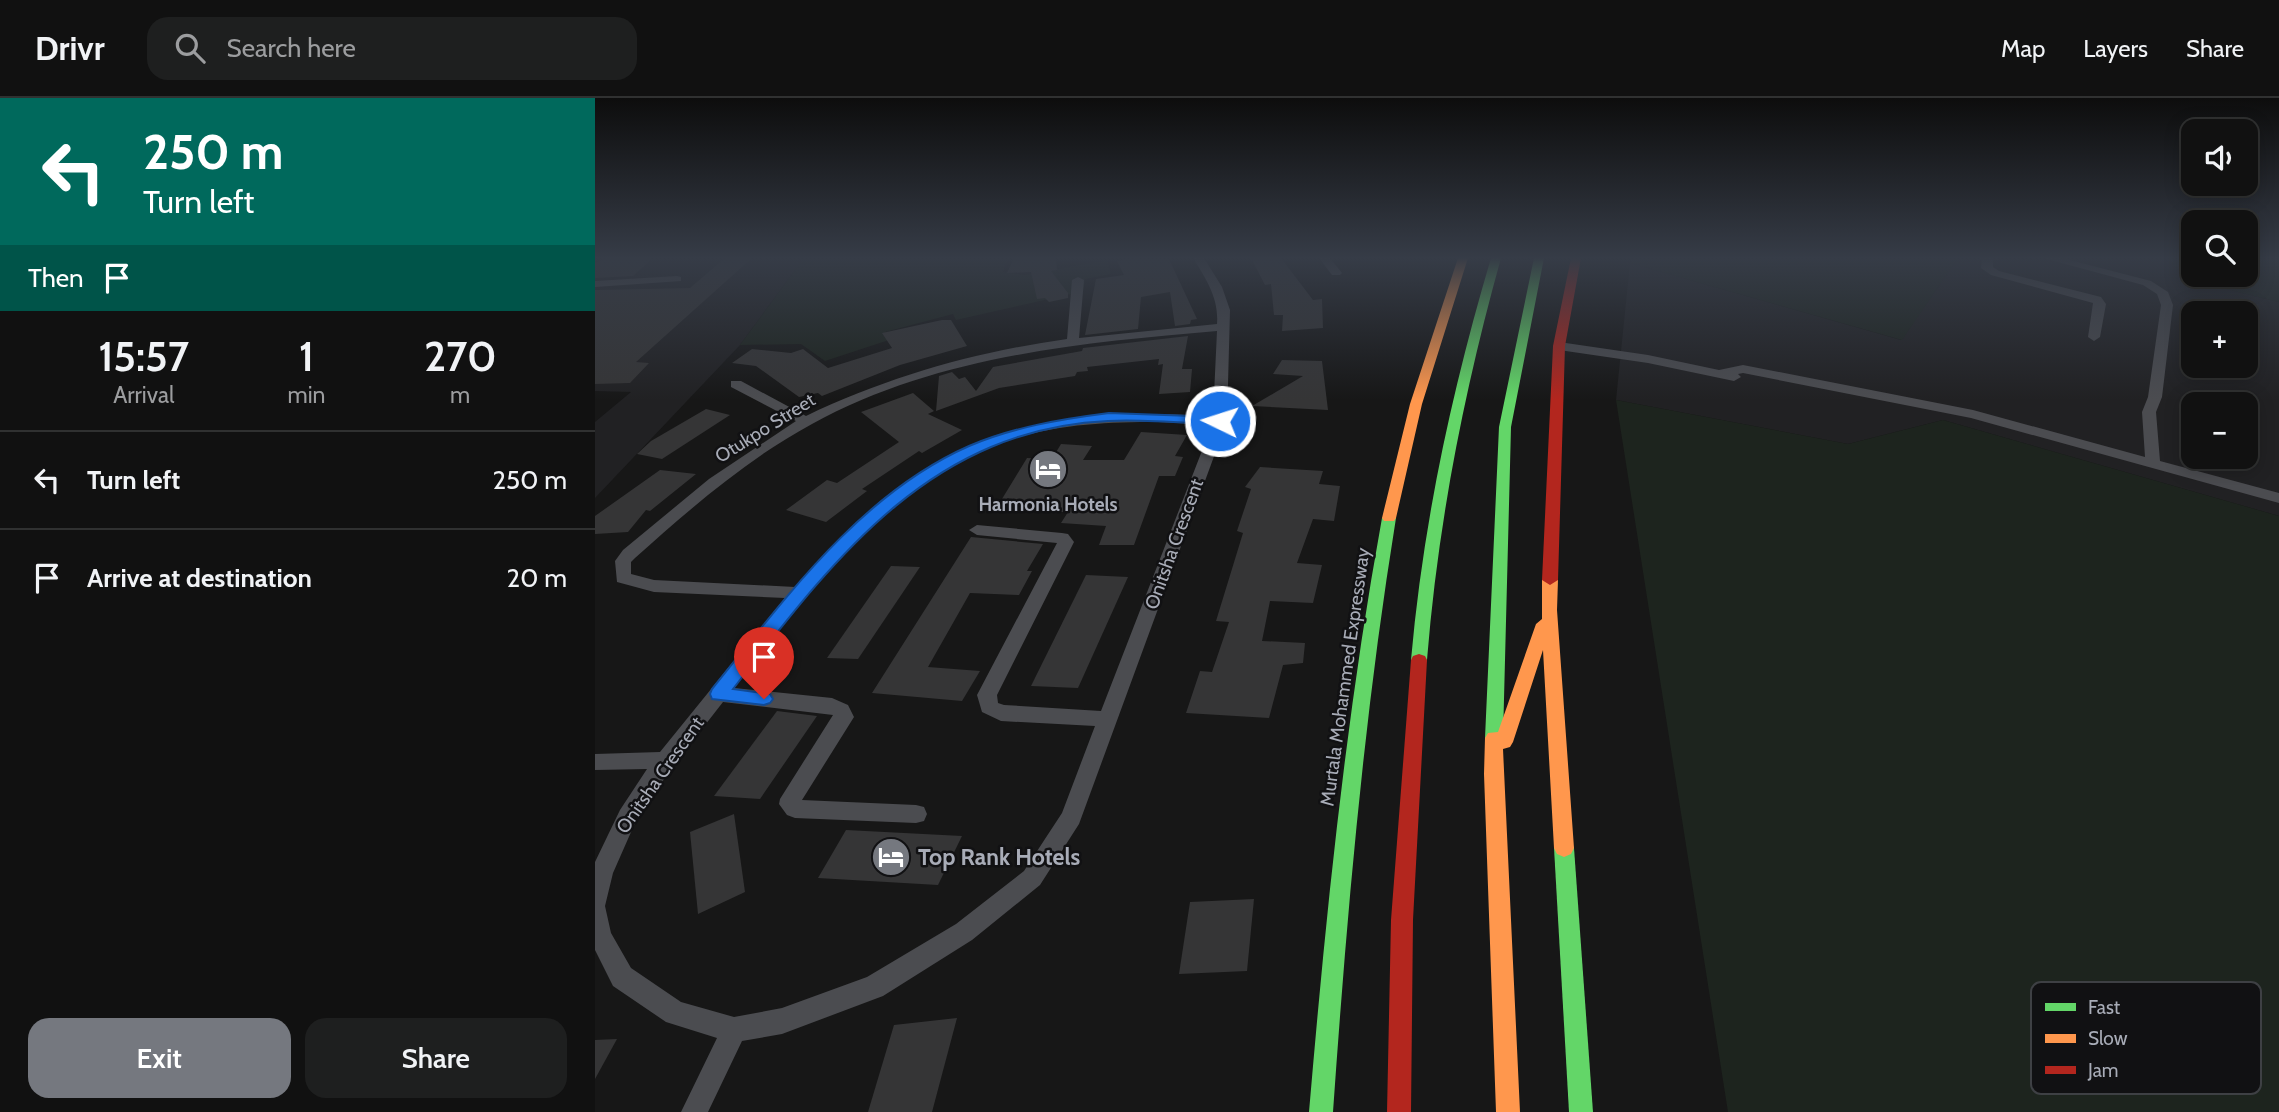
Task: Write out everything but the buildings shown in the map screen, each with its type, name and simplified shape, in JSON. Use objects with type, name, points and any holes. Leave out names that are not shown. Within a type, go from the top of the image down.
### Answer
[{"type":"highway","name":"Murtala Mohammed Expressway","points":[[1321,1112],[1339,878],[1366,660],[1386,536],[1410,424],[1448,305]]},
{"type":"highway","points":[[1398,1112],[1402,920],[1421,635],[1446,452],[1464,367],[1482,305]]},
{"type":"highway","points":[[1508,1112],[1493,774],[1505,426],[1529,305]]},
{"type":"highway","points":[[1567,305],[1559,346],[1554,431],[1549,610],[1581,1112]]},
{"type":"highway","points":[[1386,536],[1399,573]]},
{"type":"highway","points":[[1408,598],[1421,635]]},
{"type":"highway","points":[[1493,774],[1549,610]]},
{"type":"street","points":[[1073,340],[1076,305]]},
{"type":"street","points":[[1220,421],[1225,327],[1222,305]]},
{"type":"street","points":[[2094,337],[2099,305]]},
{"type":"street","points":[[2153,461],[2149,412],[2155,397],[2167,305]]},
{"type":"street","name":"Otukpo Street","points":[[799,593],[654,586],[624,578],[622,569],[629,554],[725,475],[806,421],[889,384],[985,356],[1073,340],[1225,327]]},
{"type":"street","points":[[1559,346],[1723,373],[1817,392],[1838,390],[1973,414],[2153,461],[2279,498]]},
{"type":"street","points":[[736,384],[806,421]]},
{"type":"street","name":"Onitsha Crescent","points":[[595,903],[599,876],[624,822],[666,760],[799,593],[842,546],[895,497],[932,470],[975,448],[1032,429],[1109,417],[1220,421],[1071,817],[1032,878],[964,932],[874,987],[782,1021],[734,1030],[675,1013],[622,977],[600,936],[595,910]]},
{"type":"street","points":[[977,530],[1062,538],[1066,542],[987,695],[989,707],[1000,713],[1109,719]]},
{"type":"street","points":[[719,694],[832,706],[841,710],[843,717],[839,727],[791,799],[790,804],[795,809],[916,814]]},
{"type":"street","points":[[595,762],[666,760]]},
{"type":"street","points":[[694,1112],[734,1030]]},
{"type":"shaded area","points":[[595,305],[769,305],[740,345],[595,498],[595,422],[631,392],[595,391]]},
{"type":"shaded area","points":[[769,305],[1020,305],[956,320],[953,314],[885,332],[889,340],[825,361],[801,344],[740,345]]},
{"type":"shaded area","points":[[1626,305],[1779,305],[1901,340],[1925,305],[2181,305],[2181,378],[2258,378],[2258,305],[2279,305],[2279,516],[1943,420],[1848,444],[1616,400]]},
{"type":"shaded area","points":[[1779,305],[1926,305],[1902,340]]},
{"type":"shaded area","points":[[1616,400],[1848,444],[1943,420],[2279,516],[2279,1112],[1728,1112]]},
{"type":"traffic: fast","points":[[1419,660],[1437,507],[1457,407],[1482,305]]},
{"type":"traffic: fast","points":[[1494,738],[1505,427],[1529,305]]},
{"type":"traffic: fast","points":[[1321,1112],[1356,740],[1389,518]]},
{"type":"traffic: fast","points":[[1564,848],[1581,1112]]},
{"type":"traffic: slow","points":[[1389,518],[1416,404],[1448,305]]},
{"type":"traffic: slow","points":[[1550,580],[1549,610],[1564,848]]},
{"type":"traffic: slow","points":[[1504,742],[1544,624]]},
{"type":"traffic: slow","points":[[1494,738],[1493,774],[1508,1112]]},
{"type":"traffic: jam","points":[[1550,580],[1559,346],[1567,305]]},
{"type":"traffic: jam","points":[[1399,1112],[1402,920],[1419,660]]},
{"type":"place","name":"Harmonia Hotels","points":[[1048,469]]},
{"type":"place","name":"Top Rank Hotels","points":[[891,857]]},
{"type":"route","points":[[764,699],[719,694],[799,593],[842,546],[895,497],[932,470],[975,448],[1056,423],[1109,417],[1164,416],[1220,421]]}]
